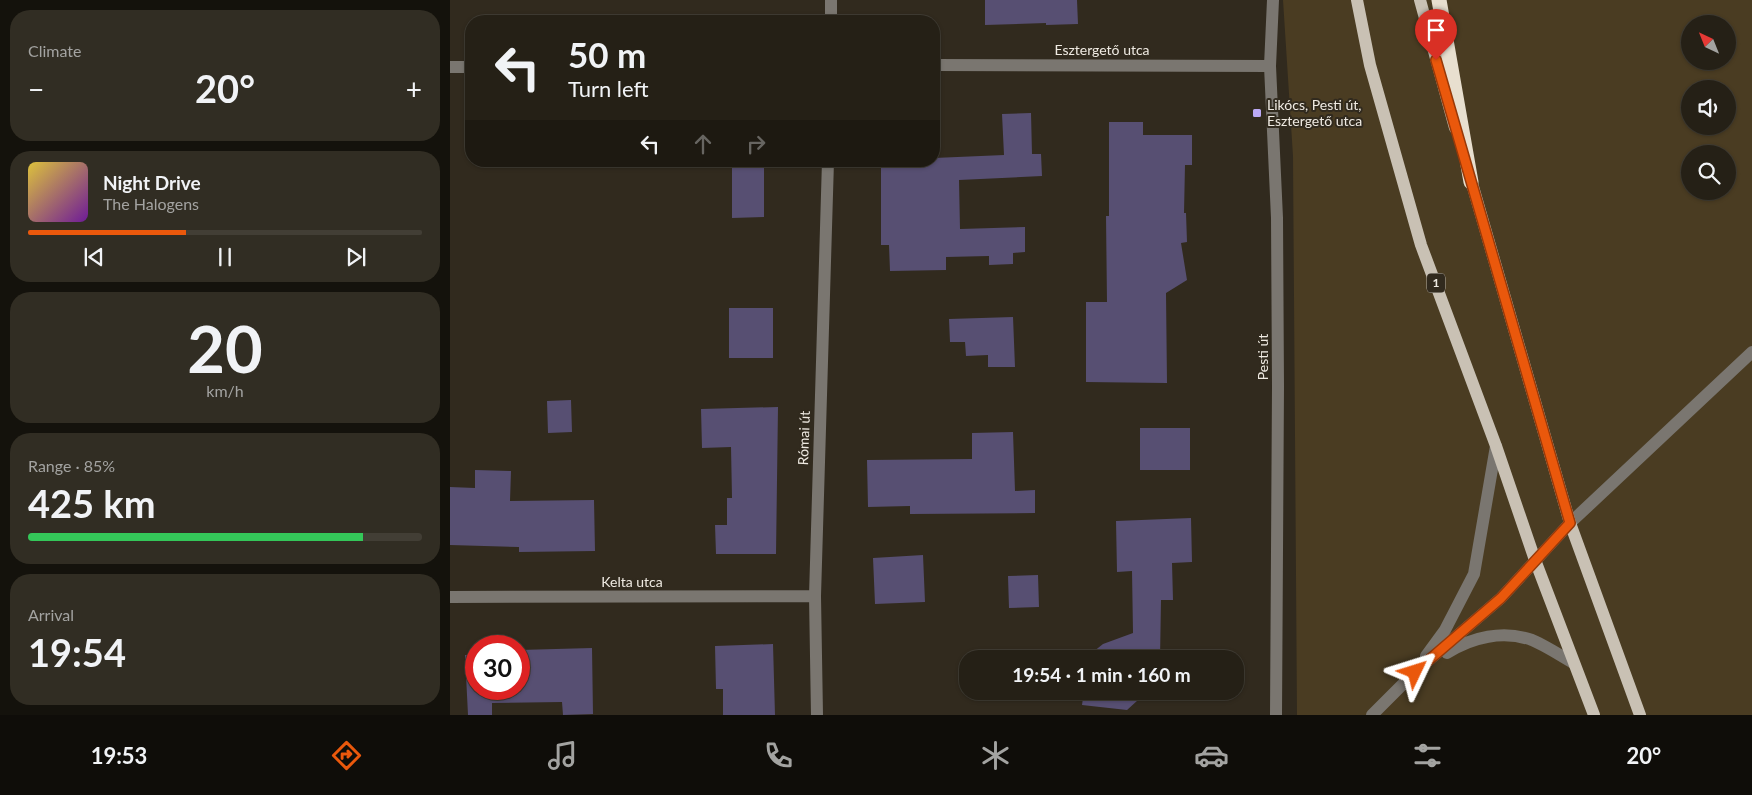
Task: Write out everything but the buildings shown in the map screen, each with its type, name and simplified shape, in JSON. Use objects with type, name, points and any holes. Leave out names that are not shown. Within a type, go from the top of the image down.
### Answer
[{"type":"highway","points":[[1439,0],[1471,182]]},
{"type":"main road","name":"1","points":[[1357,0],[1370,65],[1421,245],[1496,446],[1535,560],[1594,715]]},
{"type":"main road","points":[[1420,0],[1570,523],[1640,715]]},
{"type":"street","points":[[831,0],[831,15]]},
{"type":"street","name":"Pesti út","points":[[1273,0],[1270,66],[1277,228],[1276,715]]},
{"type":"street","name":"Esztergető utca","points":[[940,64],[1270,66]]},
{"type":"street","points":[[450,67],[465,67]]},
{"type":"street","name":"Római út","points":[[816,715],[815,596],[828,167]]},
{"type":"street","points":[[1372,715],[1415,672],[1501,598],[1570,523],[1752,352]]},
{"type":"street","points":[[1415,672],[1445,630],[1474,574],[1496,446]]},
{"type":"street","name":"Kelta utca","points":[[450,597],[815,596]]},
{"type":"street","points":[[1415,672],[1462,643],[1497,634],[1532,640],[1573,663]]},
{"type":"shaded area","points":[[1283,0],[1752,0],[1752,715],[1297,715],[1293,156]]},
{"type":"place","name":"Likócs, Pesti út, Esztergető utca","points":[[1257,113]]},
{"type":"route","points":[[1415,672],[1501,598],[1570,523],[1436,60]]}]
